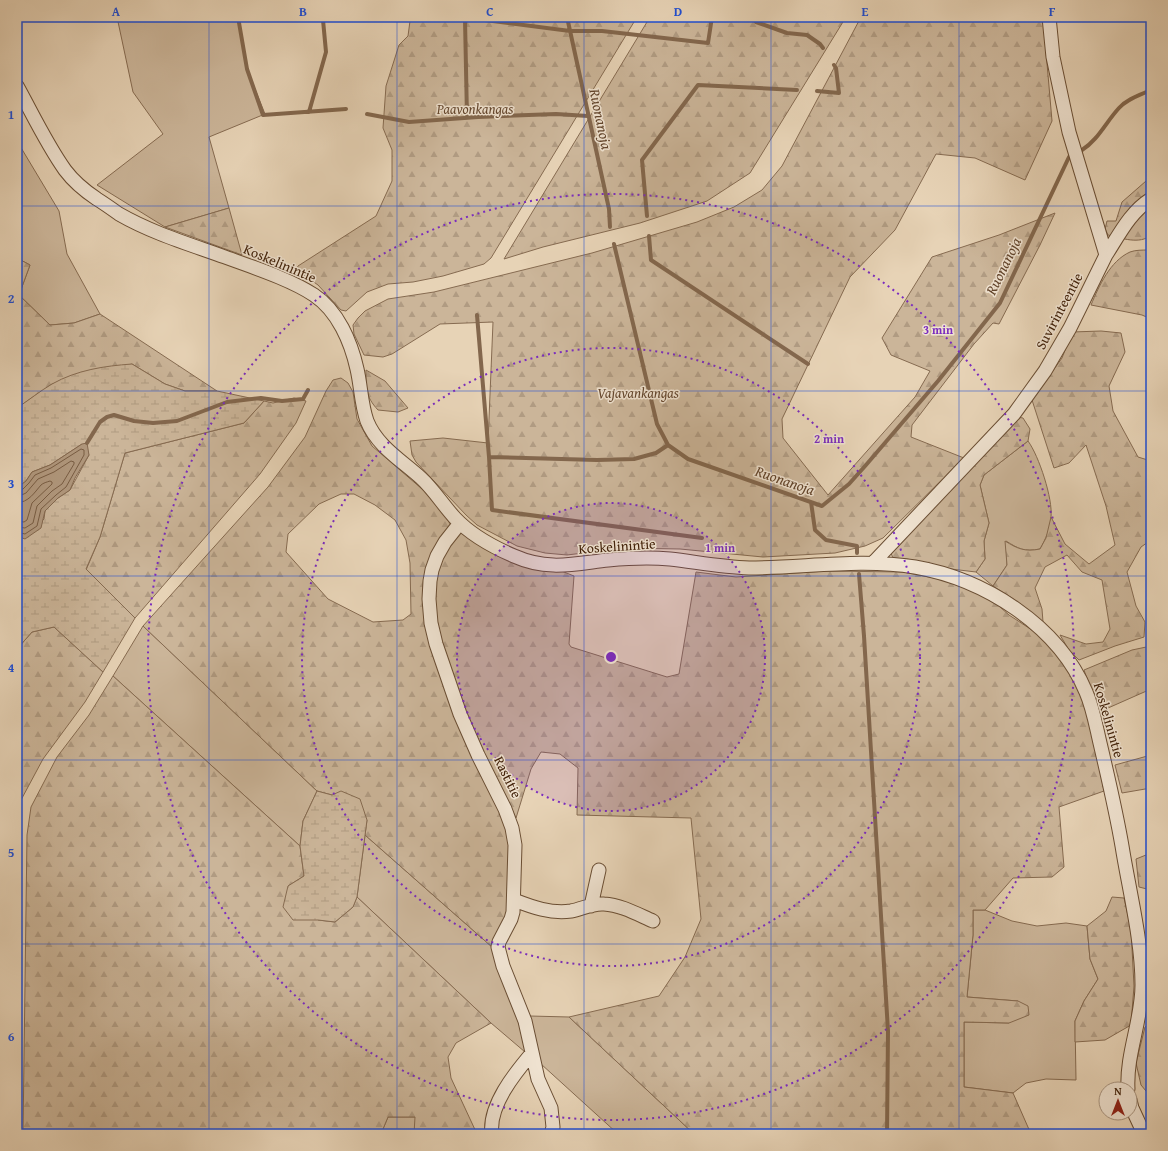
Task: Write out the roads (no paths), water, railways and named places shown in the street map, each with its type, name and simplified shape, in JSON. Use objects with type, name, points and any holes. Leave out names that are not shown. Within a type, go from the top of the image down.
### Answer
[{"type":"street","points":[[1049,17],[1053,58],[1069,132],[1106,255]]},
{"type":"street","name":"Koskelinintie","points":[[17,86],[56,157],[71,177],[88,192],[120,214],[160,234],[270,274],[302,288],[316,296],[329,308],[340,324],[352,351],[357,370],[362,405],[367,421],[375,436],[386,448],[435,491],[460,523],[491,544],[511,555],[527,561],[548,565],[566,566],[642,558],[667,559],[719,566],[748,568],[873,563],[915,567],[946,574],[973,584],[996,596],[1041,629],[1070,662],[1087,694],[1093,713],[1112,794],[1141,962],[1141,999],[1127,1081]]},
{"type":"street","name":"Suvirinteentie","points":[[873,563],[1014,414],[1045,371],[1070,328],[1106,255],[1135,212],[1151,199]]},
{"type":"street","name":"Rastitie","points":[[460,523],[445,542],[437,556],[432,570],[429,599],[432,623],[438,652],[453,689],[460,714],[505,808],[512,828],[515,845],[513,912],[498,947],[503,966],[525,1021],[538,1078],[551,1108],[553,1127],[551,1134]]},
{"type":"street","points":[[591,906],[599,870]]},
{"type":"street","points":[[514,900],[530,907],[547,911],[570,911],[603,904],[613,905],[624,908],[653,921]]},
{"type":"street","points":[[492,1134],[492,1122],[498,1101],[522,1065],[532,1053]]},
{"type":"street","points":[[1138,1121],[1144,1134]]},
{"type":"water","points":[[87,443],[89,455],[75,478],[70,490],[58,498],[45,511],[41,528],[25,539],[17,536],[17,488],[26,481],[32,472],[50,465],[82,444]]},
{"type":"waterway","points":[[238,17],[247,69],[263,115],[346,109]]},
{"type":"waterway","points":[[309,112],[326,52],[323,20],[316,17]]},
{"type":"waterway","name":"Ruonanoja","points":[[567,17],[609,209],[610,227]]},
{"type":"waterway","points":[[467,118],[465,19],[477,19],[570,31],[602,31],[708,43],[712,17]]},
{"type":"waterway","points":[[752,17],[756,22],[787,33],[807,35],[820,44],[823,48]]},
{"type":"waterway","points":[[817,91],[839,93],[836,68],[834,65]]},
{"type":"waterway","points":[[647,216],[642,160],[698,85],[797,90]]},
{"type":"waterway","name":"Ruonanoja","points":[[1082,150],[1093,141],[1114,113],[1122,105],[1151,90]]},
{"type":"waterway","points":[[367,114],[409,122],[478,117],[556,114],[588,116]]},
{"type":"waterway","name":"Ruonanoja","points":[[614,244],[657,424],[668,445],[688,459],[822,506],[849,484],[866,465],[938,381],[1000,303],[1069,157]]},
{"type":"waterway","points":[[649,236],[651,260],[808,364]]},
{"type":"waterway","points":[[477,315],[489,457],[597,460],[634,459],[656,453],[668,445]]},
{"type":"waterway","points":[[87,443],[100,422],[107,417],[114,415],[134,421],[153,423],[177,421],[227,402],[261,398],[282,401],[303,399],[308,390]]},
{"type":"waterway","points":[[489,457],[492,510],[702,538]]},
{"type":"waterway","points":[[811,502],[815,530],[826,540],[857,546],[857,553]]},
{"type":"waterway","points":[[859,574],[888,1031],[887,1134]]},
{"type":"park label","name":"Paavonkangas","points":[[475,109]]},
{"type":"park label","name":"Vajavankangas","points":[[638,393]]}]
